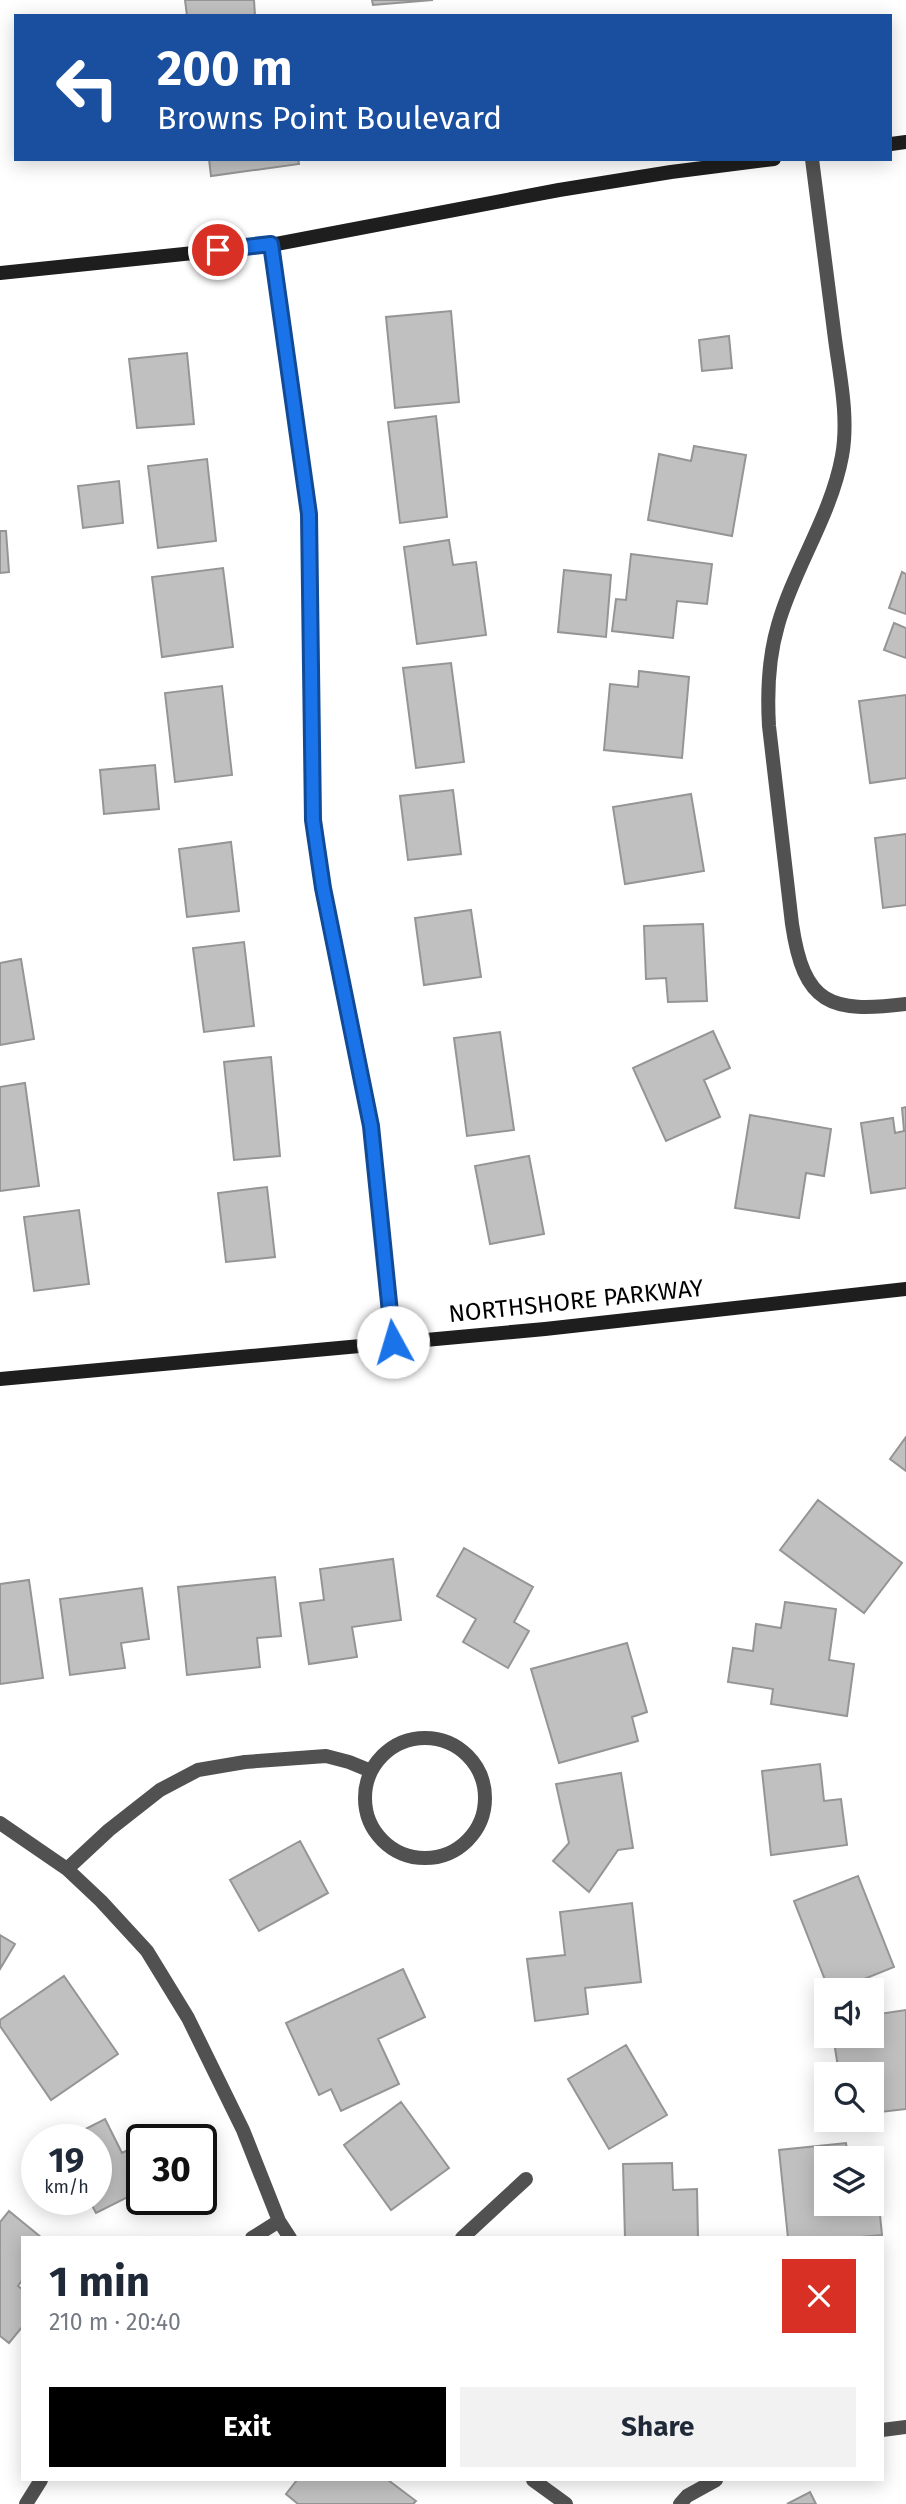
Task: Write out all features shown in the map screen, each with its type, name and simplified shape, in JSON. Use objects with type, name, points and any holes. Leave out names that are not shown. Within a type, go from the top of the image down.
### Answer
[{"type":"street","points":[[0,273],[271,244],[559,190],[758,161]]},
{"type":"street","points":[[812,161],[841,385],[844,438],[842,456],[829,500],[778,624],[771,651],[767,696],[769,726],[795,943],[808,982],[818,994],[830,1001],[859,1007],[906,1003]]},
{"type":"street","points":[[271,244],[309,514],[313,820],[323,888],[371,1126],[393,1342]]},
{"type":"street","name":"NORTHSHORE PARKWAY","points":[[0,1379],[558,1328],[906,1289]]},
{"type":"street","points":[[421,1738],[441,1740],[459,1749],[474,1763],[483,1782],[485,1802],[481,1822],[470,1838],[455,1850],[437,1857],[418,1858],[399,1853],[383,1842],[372,1826],[365,1808],[365,1789],[371,1770],[383,1754],[401,1743],[421,1738]]},
{"type":"street","points":[[67,1869],[109,1830],[160,1790],[198,1770],[244,1762],[326,1756],[371,1770]]},
{"type":"street","points":[[0,1823],[67,1869],[147,1951],[188,2018],[243,2130],[279,2221],[289,2236]]},
{"type":"street","points":[[464,2236],[526,2179]]},
{"type":"street","points":[[255,2236],[279,2221]]},
{"type":"street","points":[[884,2430],[906,2427]]},
{"type":"street","points":[[26,2504],[40,2481]]},
{"type":"street","points":[[534,2481],[566,2504]]},
{"type":"street","points":[[680,2504],[687,2496],[714,2481]]},
{"type":"building","points":[[185,0],[254,0],[255,14],[187,14]]},
{"type":"building","points":[[372,0],[433,0],[373,5]]},
{"type":"building","points":[[209,161],[298,161],[299,164],[211,176]]},
{"type":"building","points":[[451,311],[459,402],[395,408],[386,317]]},
{"type":"building","points":[[729,336],[732,368],[702,371],[699,340]]},
{"type":"building","points":[[187,353],[194,424],[137,428],[129,359]]},
{"type":"building","points":[[436,416],[447,517],[400,523],[388,422]]},
{"type":"building","points":[[694,446],[746,455],[732,536],[648,520],[659,454],[691,461]]},
{"type":"building","points":[[207,459],[216,541],[158,548],[148,466]]},
{"type":"building","points":[[119,481],[123,523],[83,528],[78,486]]},
{"type":"building","points":[[0,531],[6,531],[9,572],[0,573]]},
{"type":"building","points":[[449,540],[453,565],[476,562],[486,635],[417,644],[404,547]]},
{"type":"building","points":[[631,554],[712,564],[707,604],[677,601],[673,638],[612,631],[616,599],[626,600]]},
{"type":"building","points":[[223,568],[233,647],[162,657],[152,577]]},
{"type":"building","points":[[564,570],[611,575],[606,637],[558,632]]},
{"type":"building","points":[[902,572],[906,574],[906,614],[889,608]]},
{"type":"building","points":[[894,623],[906,628],[906,658],[884,650]]},
{"type":"building","points":[[451,663],[464,762],[416,768],[403,668]]},
{"type":"building","points":[[639,671],[689,677],[682,758],[604,750],[610,684],[638,687]]},
{"type":"building","points":[[222,686],[232,775],[175,782],[165,693]]},
{"type":"building","points":[[906,695],[906,778],[870,783],[859,701]]},
{"type":"building","points":[[155,765],[159,809],[104,814],[100,770]]},
{"type":"building","points":[[453,790],[461,854],[408,860],[400,796]]},
{"type":"building","points":[[691,794],[704,871],[625,884],[613,807]]},
{"type":"building","points":[[906,834],[906,905],[883,908],[875,838]]},
{"type":"building","points":[[231,842],[239,911],[187,917],[179,849]]},
{"type":"building","points":[[471,910],[481,977],[424,985],[415,918]]},
{"type":"building","points":[[703,924],[707,1001],[668,1002],[666,978],[646,979],[644,926]]},
{"type":"building","points":[[244,942],[254,1026],[204,1032],[193,948]]},
{"type":"building","points":[[21,959],[34,1039],[0,1045],[0,963]]},
{"type":"building","points":[[713,1031],[730,1068],[704,1080],[720,1117],[666,1141],[633,1068]]},
{"type":"building","points":[[500,1032],[514,1130],[467,1136],[454,1038]]},
{"type":"building","points":[[271,1057],[280,1156],[234,1160],[224,1062]]},
{"type":"building","points":[[25,1083],[39,1186],[0,1191],[0,1087]]},
{"type":"building","points":[[906,1107],[906,1188],[871,1193],[861,1123],[893,1118],[895,1133],[904,1131],[902,1108]]},
{"type":"building","points":[[750,1115],[831,1129],[824,1176],[806,1173],[799,1218],[735,1208]]},
{"type":"building","points":[[529,1156],[544,1234],[490,1244],[475,1166]]},
{"type":"building","points":[[267,1187],[275,1257],[226,1262],[218,1193]]},
{"type":"building","points":[[79,1210],[89,1284],[34,1291],[24,1217]]},
{"type":"building","points":[[906,1437],[906,1471],[890,1459]]},
{"type":"building","points":[[818,1500],[902,1563],[864,1613],[780,1550]]},
{"type":"building","points":[[464,1548],[533,1587],[514,1622],[529,1631],[508,1668],[463,1642],[476,1619],[437,1596]]},
{"type":"building","points":[[393,1559],[401,1620],[352,1627],[357,1657],[309,1664],[300,1603],[324,1600],[320,1569]]},
{"type":"building","points":[[275,1577],[281,1636],[257,1638],[260,1667],[187,1675],[178,1587]]},
{"type":"building","points":[[29,1580],[43,1678],[0,1684],[0,1584]]},
{"type":"building","points":[[142,1588],[149,1639],[121,1643],[125,1668],[70,1675],[60,1599]]},
{"type":"building","points":[[785,1602],[836,1609],[829,1660],[854,1664],[847,1716],[771,1704],[773,1689],[728,1682],[733,1648],[753,1651],[756,1624],[781,1628]]},
{"type":"building","points":[[627,1643],[647,1712],[632,1717],[638,1741],[559,1763],[531,1669]]},
{"type":"building","points":[[820,1764],[824,1801],[841,1799],[847,1845],[771,1855],[762,1771]]},
{"type":"building","points":[[621,1773],[633,1848],[618,1850],[589,1892],[553,1861],[569,1843],[556,1784]]},
{"type":"building","points":[[300,1841],[328,1893],[259,1931],[230,1880]]},
{"type":"building","points":[[858,1876],[894,1967],[867,1978],[824,1978],[794,1901]]},
{"type":"building","points":[[632,1903],[641,1982],[585,1988],[588,2014],[535,2021],[527,1959],[565,1955],[560,1912]]},
{"type":"building","points":[[0,1935],[15,1944],[0,1969]]},
{"type":"building","points":[[403,1969],[425,2017],[378,2039],[399,2084],[341,2111],[331,2089],[319,2095],[286,2023]]},
{"type":"building","points":[[64,1976],[118,2054],[51,2100],[0,2026],[0,2020]]},
{"type":"building","points":[[906,2010],[906,2109],[884,2112],[884,2062],[837,2062],[835,2048],[884,2048],[884,2013]]},
{"type":"building","points":[[626,2045],[667,2115],[609,2149],[568,2079]]},
{"type":"building","points":[[401,2102],[449,2168],[391,2210],[344,2145]]},
{"type":"building","points":[[105,2119],[108,2124],[95,2124]]},
{"type":"building","points":[[112,2133],[122,2153],[126,2151],[126,2198],[112,2205]]},
{"type":"building","points":[[846,2143],[846,2146],[817,2146]]},
{"type":"building","points":[[814,2146],[814,2216],[880,2216],[882,2235],[788,2236],[779,2150]]},
{"type":"building","points":[[672,2163],[673,2190],[697,2189],[698,2236],[625,2236],[623,2164]]},
{"type":"building","points":[[9,2211],[40,2236],[21,2236],[21,2282],[18,2286],[21,2288],[21,2328],[9,2343],[0,2336],[0,2222]]},
{"type":"building","points":[[296,2481],[389,2481],[416,2501],[413,2504],[298,2504],[286,2494]]},
{"type":"building","points":[[810,2492],[816,2504],[787,2504]]},
{"type":"route","points":[[218,250],[271,244],[309,514],[313,820],[323,888],[371,1126],[393,1342]]}]
